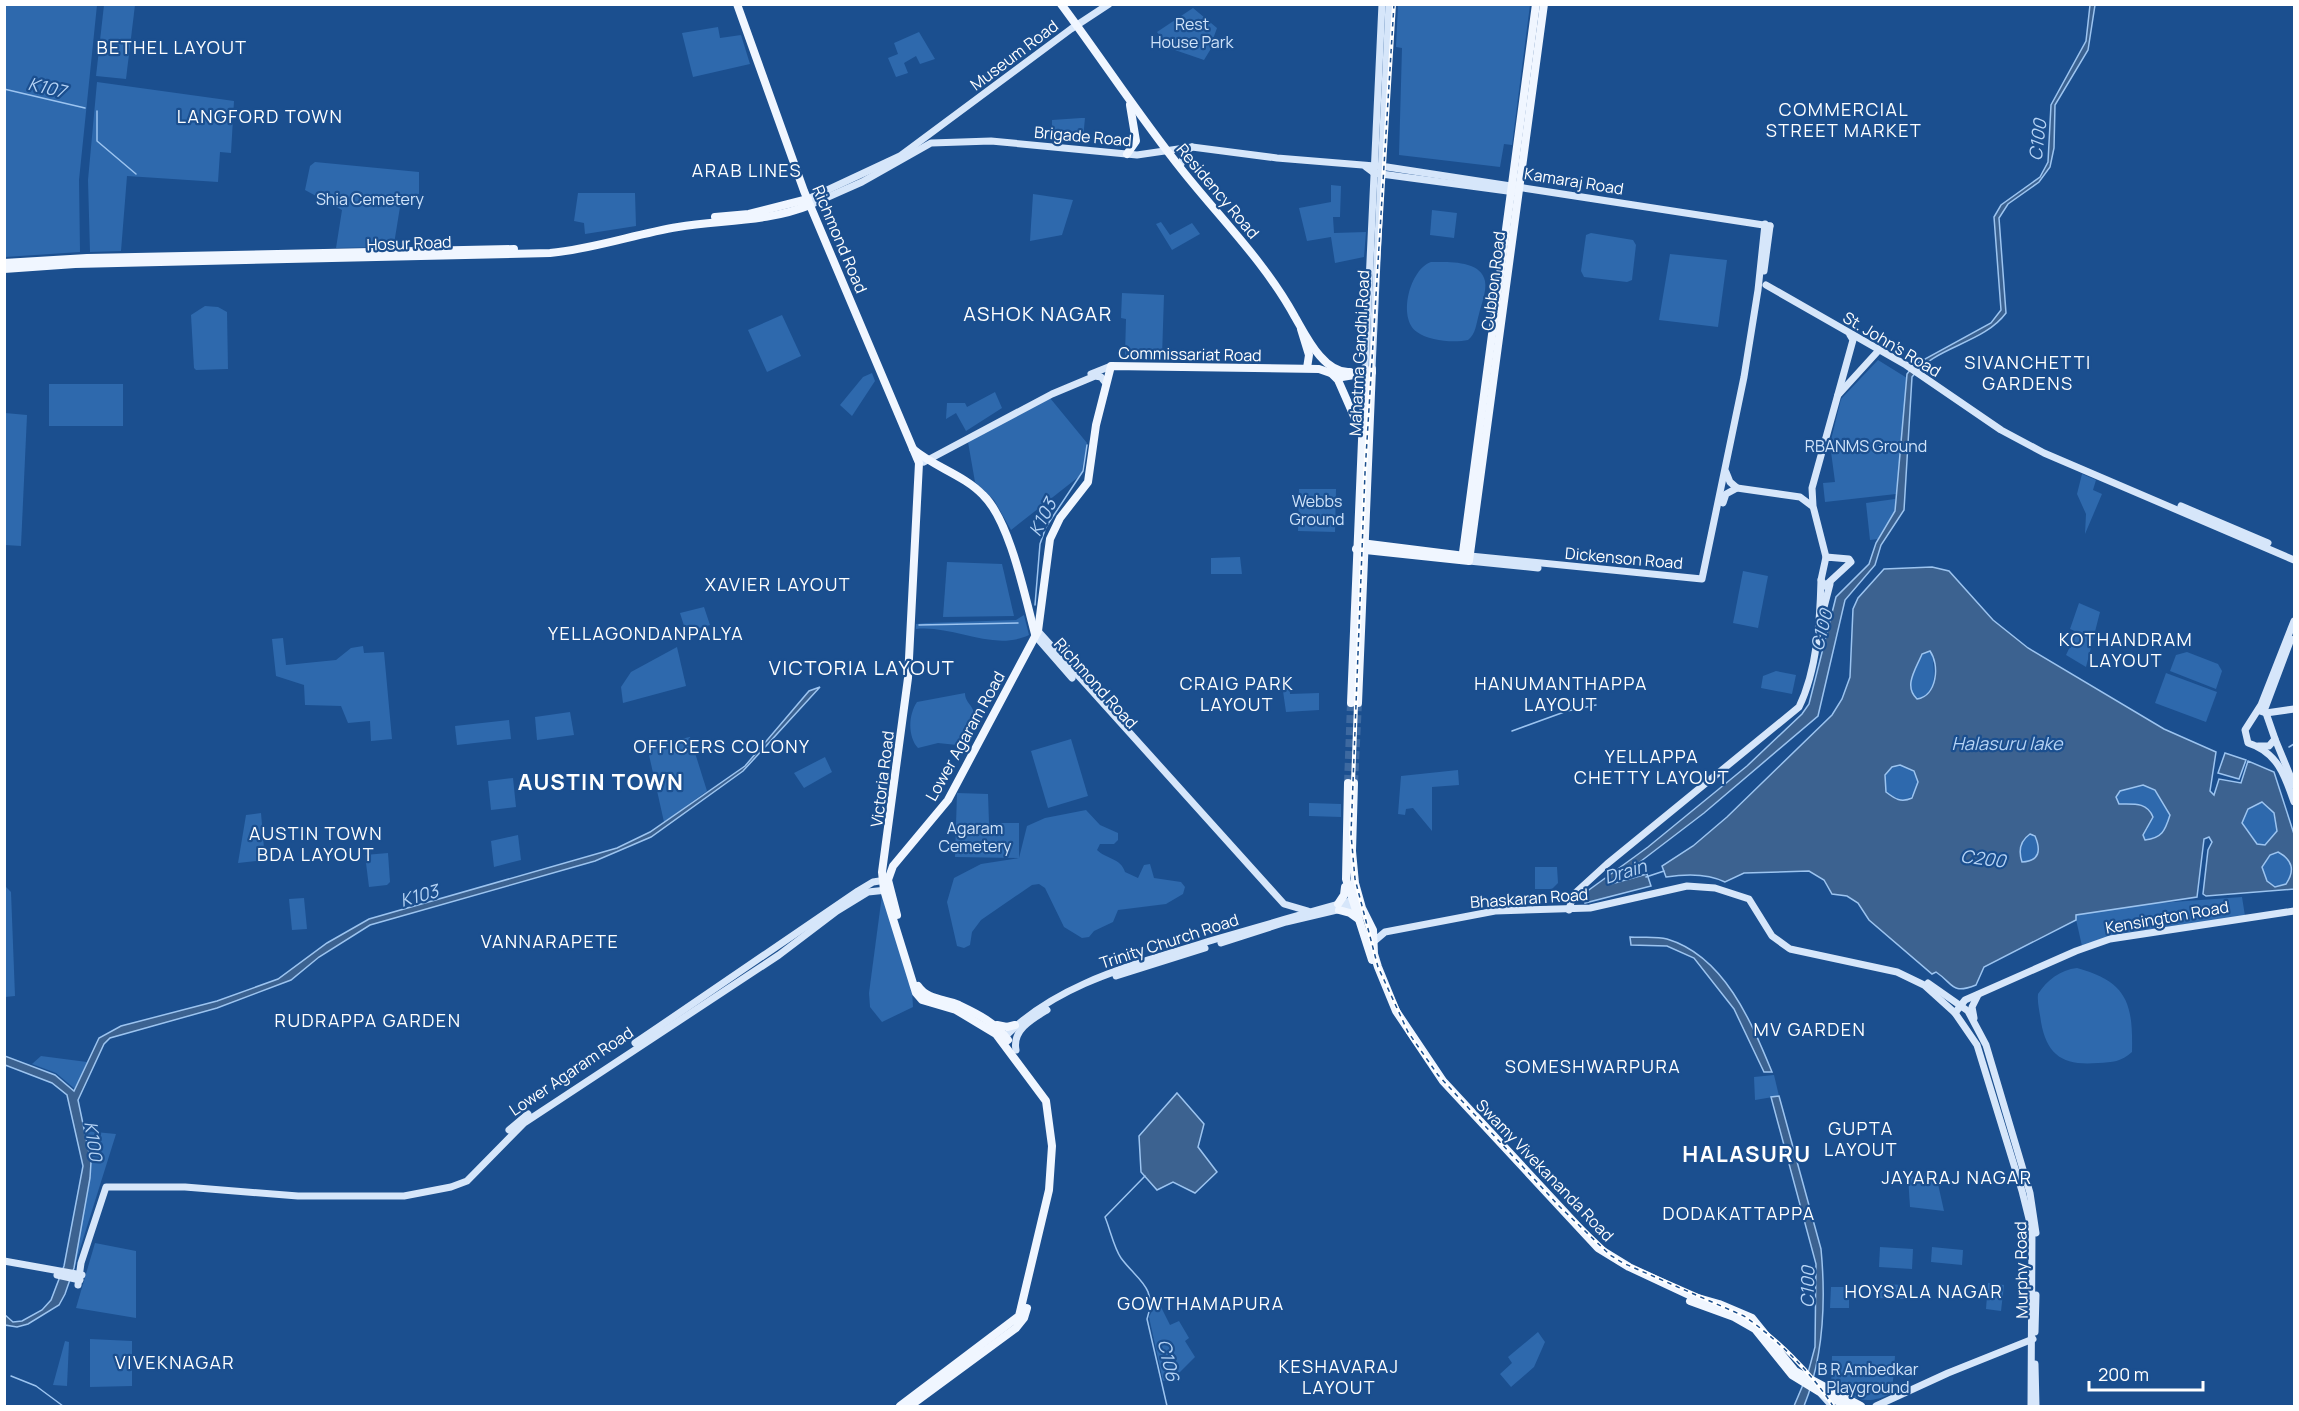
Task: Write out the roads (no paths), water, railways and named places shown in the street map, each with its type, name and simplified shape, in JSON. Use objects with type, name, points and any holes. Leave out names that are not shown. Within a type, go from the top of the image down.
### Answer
[{"type":"main road","name":"Richmond Road","points":[[737,4],[807,198],[912,448],[923,461],[966,482],[992,505],[1003,526],[1036,633],[1290,916],[1299,919]]},
{"type":"main road","name":"Residency Road","points":[[1061,4],[1180,167],[1250,251],[1319,354],[1342,372],[1368,370]]},
{"type":"main road","name":"Museum Road","points":[[937,129],[1109,4]]},
{"type":"main road","name":"Mahatma Gandhi Road","points":[[1354,703],[1382,4]]},
{"type":"main road","name":"Mahatma Gandhi Road","points":[[1375,169],[1389,4]]},
{"type":"main road","name":"Cubbon Road","points":[[1466,558],[1515,189],[1536,4]]},
{"type":"main road","name":"Cubbon Road","points":[[1524,116],[1544,4]]},
{"type":"main road","points":[[1128,98],[1136,141],[1128,154]]},
{"type":"main road","points":[[807,198],[900,156],[937,129],[942,142]]},
{"type":"main road","name":"Brigade Road","points":[[807,198],[862,182],[931,143],[942,142],[991,141],[1154,155],[1167,150],[1192,147],[1375,169]]},
{"type":"main road","points":[[1180,167],[1185,152],[1192,147]]},
{"type":"main road","name":"Kamaraj Road","points":[[1375,169],[1767,225]]},
{"type":"main road","name":"Hosur Road","points":[[4,263],[92,258],[267,256],[564,247],[672,224],[749,214],[796,203],[807,198]]},
{"type":"main road","name":"Hosur Road","points":[[4,269],[75,264],[540,253],[585,248],[679,227],[762,217],[807,198]]},
{"type":"main road","points":[[1758,290],[1766,285],[1763,278],[1767,225]]},
{"type":"main road","name":"Dickenson Road","points":[[1360,546],[1677,577],[1704,585],[1758,290],[1767,225]]},
{"type":"main road","name":"St. John's Road","points":[[1766,285],[1917,373],[2001,430],[2295,557]]},
{"type":"main road","points":[[1301,327],[1302,338],[1309,355],[1307,368]]},
{"type":"main road","points":[[1572,908],[1581,892],[1799,707],[1807,686],[1817,635],[1821,580],[1826,557],[1813,506],[1812,488],[1853,340],[1851,335]]},
{"type":"main road","points":[[1838,395],[1879,350]]},
{"type":"main road","points":[[1036,633],[1050,539],[1060,518],[1085,487],[1091,474],[1096,424],[1105,382],[1111,366]]},
{"type":"main road","name":"Commissariat Road","points":[[923,461],[1043,398],[1111,366],[1307,368],[1324,369],[1342,377],[1368,370]]},
{"type":"main road","name":"Mahatma Gandhi Road","points":[[1360,546],[1362,434],[1368,370]]},
{"type":"main road","points":[[1332,374],[1348,400],[1362,434]]},
{"type":"main road","name":"Commissariat Road","points":[[1095,375],[1101,377],[1105,382]]},
{"type":"main road","name":"Victoria Road","points":[[923,461],[908,678],[882,880],[887,890],[912,984],[922,1000],[956,1010],[1004,1038]]},
{"type":"main road","points":[[1726,469],[1730,482],[1737,488],[1800,497],[1813,506]]},
{"type":"main road","name":"Dickenson Road","points":[[1716,527],[1726,494],[1737,488]]},
{"type":"main road","points":[[1800,497],[1812,488]]},
{"type":"main road","points":[[1821,580],[1825,586],[1830,584],[1851,562],[1849,559],[1826,557]]},
{"type":"main road","points":[[1666,818],[1802,707],[1813,675],[1830,584]]},
{"type":"main road","points":[[1028,608],[1034,609],[1040,604]]},
{"type":"main road","points":[[2295,621],[2263,713],[2295,785]]},
{"type":"main road","points":[[2275,739],[2269,746],[2248,743],[2245,730],[2263,713],[2295,632]]},
{"type":"main road","name":"Lower Agaram Road","points":[[296,1195],[404,1192],[440,1186],[464,1177],[517,1122],[882,880],[948,800],[1036,633]]},
{"type":"main road","points":[[2263,713],[2295,711]]},
{"type":"main road","points":[[2259,746],[2279,764],[2295,802]]},
{"type":"main road","name":"Richmond Road","points":[[1152,763],[1284,904],[1308,911]]},
{"type":"main road","points":[[1339,907],[1344,895],[1346,879],[1351,783],[1352,851],[1357,902]]},
{"type":"main road","points":[[1346,879],[1363,919]]},
{"type":"main road","name":"Bhaskaran Road","points":[[1385,932],[1495,910],[1572,908],[1686,883],[1718,884],[1740,893]]},
{"type":"main road","name":"Lower Agaram Road","points":[[4,1264],[77,1277],[106,1187],[185,1187],[296,1195],[404,1196],[451,1187],[467,1181],[512,1133],[532,1117],[779,955],[845,906],[868,892],[887,890]]},
{"type":"main road","points":[[1740,893],[1750,895],[1774,933],[1788,944],[1810,951],[1909,971],[1960,1004],[1955,1013],[1924,985],[1910,976],[1790,950],[1772,936],[1754,904],[1740,893]]},
{"type":"main road","points":[[1339,907],[1357,902]]},
{"type":"main road","name":"Swamy Vivekananda Road","points":[[1357,902],[1384,983],[1396,1011],[1429,1062],[1468,1109],[1599,1248],[1629,1267],[1691,1296],[1719,1304],[1752,1318],[1756,1326],[1803,1380],[1820,1390],[1861,1407]]},
{"type":"main road","points":[[1339,907],[1385,932],[1371,944]]},
{"type":"main road","name":"Trinity Church Road","points":[[1004,1038],[1015,1025],[1088,981],[1290,916],[1339,907]]},
{"type":"main road","name":"Trinity Church Road","points":[[1016,1050],[1015,1038],[1022,1028],[1089,985],[1339,907]]},
{"type":"main road","name":"Kensington Road","points":[[1960,1004],[2076,951],[2110,939],[2295,911]]},
{"type":"main road","name":"Victoria Road","points":[[902,943],[915,982],[925,995],[958,1005],[995,1025],[1004,1038]]},
{"type":"main road","points":[[1975,1021],[1972,1007],[1978,995]]},
{"type":"main road","name":"Murphy Road","points":[[1960,1004],[1975,1021],[1986,1045],[2035,1216],[2031,1407]]},
{"type":"main road","name":"Murphy Road","points":[[1955,1013],[1977,1045],[1981,1055],[2030,1220],[2036,1407]]},
{"type":"main road","points":[[995,1025],[1003,1027],[1015,1025]]},
{"type":"main road","points":[[910,1407],[1012,1331],[1024,1318],[1054,1190],[1057,1145],[1051,1100],[1016,1050],[1004,1038]]},
{"type":"main road","points":[[900,1407],[1014,1322],[1021,1311],[1049,1190],[1052,1146],[1046,1101],[1004,1038]]},
{"type":"main road","points":[[1876,1407],[1954,1370],[2033,1339]]},
{"type":"main road","name":"Swamy Vivekananda Road","points":[[1820,1390],[1833,1404],[1849,1407]]},
{"type":"water","points":[[2090,5],[2095,5],[2088,50],[2055,105],[2054,148],[2050,167],[2039,182],[2008,204],[1999,218],[2006,313],[1985,332],[1933,358],[1912,377],[1904,510],[1881,545],[1875,565],[1845,600],[1818,716],[1704,813],[1611,884],[1647,874],[1651,886],[1585,903],[1582,895],[1648,847],[1747,766],[1802,714],[1809,704],[1836,597],[1869,564],[1876,543],[1895,511],[1907,374],[1914,365],[1991,323],[2001,310],[1994,217],[2001,205],[2040,177],[2048,162],[2051,105],[2086,41]]},
{"type":"water","name":"Halasuru lake","points":[[1932,567],[1949,571],[1993,620],[2028,648],[2164,729],[2216,752],[2210,791],[2214,795],[2219,779],[2241,783],[2248,761],[2274,772],[2294,834],[2294,889],[2206,896],[2203,894],[2208,850],[2212,842],[2209,837],[2204,839],[2197,897],[2076,915],[2076,920],[1984,967],[1976,985],[1962,989],[1953,987],[1936,972],[1932,974],[1869,920],[1858,903],[1847,896],[1832,894],[1824,880],[1809,871],[1744,873],[1725,882],[1696,875],[1666,877],[1662,866],[1693,846],[1727,817],[1832,715],[1842,699],[1850,677],[1853,609],[1858,598],[1884,569]],"holes":[[[1930,651],[1936,672],[1929,692],[1917,699],[1911,689],[1911,683],[1922,654]],[[1900,765],[1914,771],[1918,782],[1912,798],[1898,800],[1886,792],[1885,775],[1892,767]],[[2143,785],[2155,790],[2170,815],[2162,833],[2145,840],[2143,835],[2153,817],[2150,812],[2144,806],[2119,804],[2116,797],[2120,791]],[[2262,802],[2274,813],[2277,831],[2265,845],[2257,844],[2242,823],[2248,809]],[[2030,834],[2035,836],[2038,854],[2022,862],[2020,850],[2024,840]],[[2278,852],[2289,862],[2291,875],[2286,884],[2275,887],[2267,881],[2262,867],[2270,855]]]},
{"type":"water","points":[[820,687],[743,771],[651,837],[595,861],[370,925],[319,957],[291,980],[217,1008],[110,1038],[104,1044],[78,1100],[91,1162],[90,1178],[74,1268],[65,1294],[59,1305],[28,1324],[17,1327],[5,1325],[4,1314],[13,1322],[22,1321],[42,1310],[51,1300],[64,1266],[83,1166],[67,1095],[52,1083],[5,1065],[5,1056],[55,1075],[74,1091],[99,1038],[121,1026],[217,1001],[278,979],[327,943],[369,919],[617,848],[650,832],[745,766],[809,691]]},
{"type":"water","points":[[2225,753],[2246,760],[2239,779],[2218,773]]},
{"type":"water","points":[[1630,937],[1667,939],[1687,948],[1720,975],[1745,1012],[1772,1072],[1764,1072],[1734,1009],[1694,958],[1667,946],[1631,945]]},
{"type":"water","points":[[1177,1093],[1204,1124],[1198,1147],[1217,1172],[1195,1193],[1173,1182],[1157,1190],[1141,1172],[1139,1136]]},
{"type":"water","points":[[1779,1096],[1821,1249],[1822,1329],[1816,1368],[1804,1406],[1794,1406],[1808,1373],[1815,1347],[1816,1264],[1771,1097]]},
{"type":"waterway","name":"K107","points":[[4,89],[85,108]]},
{"type":"waterway","name":"K107","points":[[97,111],[97,141],[136,174]]},
{"type":"waterway","name":"K103","points":[[1035,605],[1040,544],[1046,527],[1083,471],[1087,445]]},
{"type":"waterway","name":"K103","points":[[919,625],[1018,623]]},
{"type":"waterway","points":[[1512,731],[1567,711],[1596,705]]},
{"type":"waterway","name":"C200","points":[[2289,747],[2294,744]]},
{"type":"waterway","name":"Drain","points":[[1646,877],[1664,871]]},
{"type":"waterway","name":"C106","points":[[1145,1176],[1105,1217],[1119,1254],[1148,1291],[1150,1308],[1147,1319],[1167,1406]]},
{"type":"waterway","points":[[11,1376],[36,1386],[63,1406]]},
{"type":"tunnel","points":[[1348,783],[1351,703]]},
{"type":"tunnel","points":[[1354,783],[1358,703]]},
{"type":"railway","points":[[1394,4],[1365,473],[1351,834],[1355,879],[1378,967],[1408,1032],[1438,1075],[1559,1206],[1610,1255],[1623,1263],[1744,1316],[1793,1357],[1833,1406]]},
{"type":"district","name":"BETHEL LAYOUT","points":[[172,47]]},
{"type":"district","name":"LANGFORD TOWN","points":[[260,116]]},
{"type":"district","name":"COMMERCIAL STREET MARKET","points":[[1844,119]]},
{"type":"district","name":"ARAB LINES","points":[[747,170]]},
{"type":"district","name":"ASHOK NAGAR","points":[[1038,313]]},
{"type":"district","name":"SIVANCHETTI GARDENS","points":[[2028,372]]},
{"type":"district","name":"XAVIER LAYOUT","points":[[778,584]]},
{"type":"district","name":"YELLAGONDANPALYA","points":[[646,633]]},
{"type":"district","name":"KOTHANDRAM LAYOUT","points":[[2126,649]]},
{"type":"district","name":"VICTORIA LAYOUT","points":[[862,667]]},
{"type":"district","name":"CRAIG PARK LAYOUT","points":[[1237,693]]},
{"type":"district","name":"HANUMANTHAPPA LAYOUT","points":[[1561,693]]},
{"type":"district","name":"OFFICERS COLONY","points":[[722,746]]},
{"type":"district","name":"YELLAPPA CHETTY LAYOUT","points":[[1652,766]]},
{"type":"district","name":"AUSTIN TOWN","points":[[601,782]]},
{"type":"district","name":"AUSTIN TOWN BDA LAYOUT","points":[[316,843]]},
{"type":"district","name":"VANNARAPETE","points":[[550,941]]},
{"type":"district","name":"RUDRAPPA GARDEN","points":[[368,1020]]},
{"type":"district","name":"MV GARDEN","points":[[1810,1029]]},
{"type":"district","name":"SOMESHWARPURA","points":[[1593,1066]]},
{"type":"district","name":"GUPTA LAYOUT","points":[[1861,1138]]},
{"type":"district","name":"HALASURU","points":[[1747,1154]]},
{"type":"district","name":"JAYARAJ NAGAR","points":[[1957,1177]]},
{"type":"district","name":"DODAKATTAPPA","points":[[1739,1213]]},
{"type":"district","name":"HOYSALA NAGAR","points":[[1924,1291]]},
{"type":"district","name":"GOWTHAMAPURA","points":[[1201,1303]]},
{"type":"district","name":"VIVEKNAGAR","points":[[175,1362]]},
{"type":"district","name":"KESHAVARAJ LAYOUT","points":[[1339,1376]]},
{"type":"park label","name":"Rest House Park","points":[[1192,33]]},
{"type":"park label","name":"Shia Cemetery","points":[[370,199]]},
{"type":"park label","name":"RBANMS Ground","points":[[1866,446]]},
{"type":"park label","name":"Webbs Ground","points":[[1317,510]]},
{"type":"park label","name":"Agaram Cemetery","points":[[975,837]]},
{"type":"park label","name":"B R Ambedkar Playground","points":[[1868,1378]]},
{"type":"water label","name":"C100","points":[[2037,140]]},
{"type":"water label","name":"C100","points":[[1821,630]]},
{"type":"water label","name":"K100","points":[[94,1141]]},
{"type":"water label","name":"C100","points":[[1807,1287]]}]
